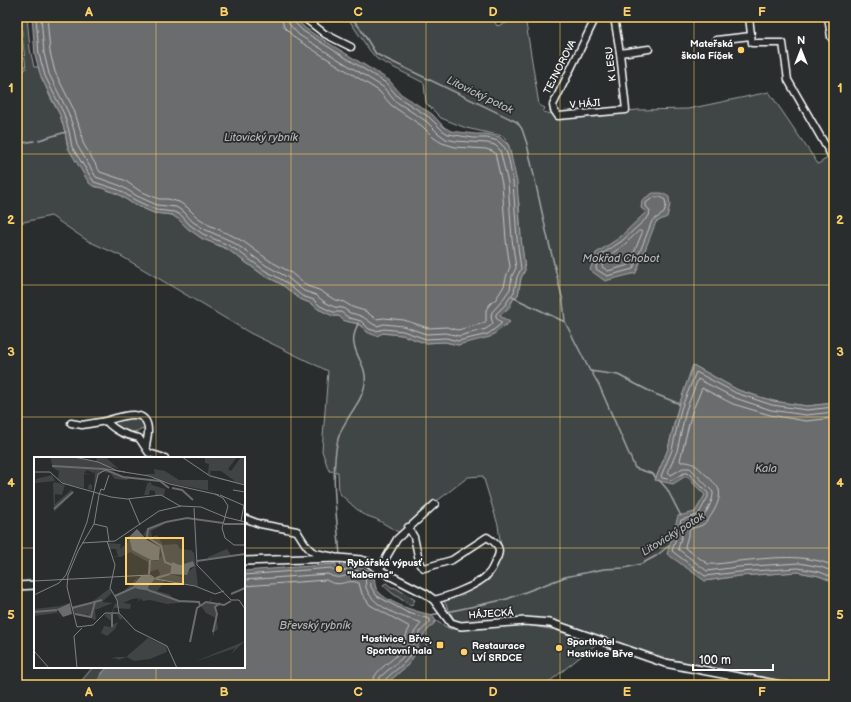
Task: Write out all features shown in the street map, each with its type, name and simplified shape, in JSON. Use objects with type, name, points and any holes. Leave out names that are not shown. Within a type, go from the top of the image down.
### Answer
[{"type":"street","points":[[303,17],[325,34],[351,47]]},
{"type":"street","name":"TEJNOROVA","points":[[553,104],[596,17]]},
{"type":"street","name":"K LESU","points":[[614,17],[620,53],[626,110]]},
{"type":"street","points":[[749,17],[752,44],[783,43],[788,80],[832,154]]},
{"type":"street","points":[[828,17],[831,37],[834,41]]},
{"type":"street","points":[[716,40],[751,36]]},
{"type":"street","points":[[620,53],[649,49]]},
{"type":"street","name":"V HÁJI","points":[[553,104],[554,110],[558,116],[626,110]]},
{"type":"street","points":[[71,423],[82,425],[139,415],[144,418],[147,424],[148,432],[146,447]]},
{"type":"street","points":[[106,421],[113,428],[126,435],[139,438],[149,452],[162,457]]},
{"type":"street","points":[[379,570],[397,539],[408,527],[436,504]]},
{"type":"street","points":[[245,518],[260,524],[297,531],[308,548],[313,552],[338,558]]},
{"type":"street","points":[[408,527],[414,537],[420,565],[424,568],[452,560],[487,537],[496,543],[499,549],[499,554],[487,576],[447,596],[434,600]]},
{"type":"street","name":"HÁJECKÁ","points":[[245,561],[338,558],[361,560],[368,562],[379,570],[416,588],[434,600],[451,623],[461,626],[525,622],[550,623],[665,663],[780,685]]},
{"type":"street","points":[[17,586],[34,585]]},
{"type":"shaded area","points":[[22,17],[27,17],[30,49],[34,67],[38,67],[50,97],[60,115],[68,148],[93,186],[118,194],[133,204],[154,213],[172,215],[203,239],[227,249],[263,275],[281,284],[300,299],[313,304],[318,309],[333,316],[339,316],[344,320],[358,324],[367,332],[402,335],[425,343],[445,342],[458,345],[509,322],[499,316],[509,308],[514,298],[518,295],[521,278],[525,270],[519,204],[509,146],[503,136],[466,128],[441,118],[426,103],[424,83],[377,59],[347,17],[492,17],[497,26],[525,17],[539,105],[545,108],[543,112],[556,115],[638,110],[688,109],[769,92],[818,164],[834,154],[834,403],[807,406],[773,401],[738,390],[693,365],[678,408],[668,449],[655,480],[686,476],[705,495],[695,512],[705,581],[739,576],[798,572],[819,576],[834,582],[834,685],[805,685],[663,658],[551,621],[462,624],[455,621],[444,601],[489,580],[502,555],[498,525],[483,476],[468,477],[400,533],[376,519],[362,514],[339,493],[338,472],[329,471],[322,451],[328,371],[250,333],[121,256],[88,241],[51,216],[17,224],[17,76],[26,69],[22,35]]},
{"type":"shaded area","points":[[136,416],[143,419],[147,433],[144,429],[129,432],[114,425],[113,422],[117,419]]},
{"type":"shaded area","points":[[386,583],[415,600],[411,606],[383,585]]},
{"type":"shaded area","points":[[436,621],[450,629],[526,625],[556,630],[595,645],[549,682],[548,685],[385,685],[409,664],[420,638]]},
{"type":"shaded area","points":[[92,668],[107,668],[95,685],[78,685]]},
{"type":"water","name":"Litovický rybník","points":[[32,17],[295,17],[305,28],[389,80],[401,94],[432,114],[444,127],[451,131],[486,134],[500,137],[509,146],[517,182],[525,270],[521,278],[518,295],[500,316],[510,322],[490,337],[458,345],[445,342],[425,343],[402,335],[383,333],[377,336],[373,335],[367,332],[360,325],[341,319],[339,316],[333,316],[300,299],[281,284],[262,274],[227,249],[201,238],[172,215],[154,213],[133,204],[118,194],[93,186],[89,183],[68,148],[60,115],[41,77],[35,55]]},
{"type":"water","name":"Mokřad Chobot","points":[[653,193],[662,193],[669,197],[670,205],[667,217],[656,222],[636,273],[605,281],[590,270],[596,253],[619,238],[646,212],[641,208],[642,200]]},
{"type":"water","name":"Kala","points":[[693,365],[738,390],[773,401],[807,406],[834,403],[834,582],[819,576],[798,572],[739,576],[705,581],[667,554],[678,516],[695,512],[705,495],[686,476],[673,484],[655,480],[668,449],[678,408]]},
{"type":"water","name":"Břevský rybník","points":[[343,563],[349,563],[374,572],[376,588],[386,598],[401,606],[432,615],[436,621],[421,638],[409,664],[385,685],[95,685],[107,668],[245,668],[245,571],[336,564],[337,569],[343,568]]},
{"type":"waterway","name":"Litovický potok","points":[[351,17],[360,28],[376,54],[517,122],[522,129],[527,144],[563,301],[565,322],[590,371],[618,375],[655,394],[680,404]]},
{"type":"waterway","points":[[39,140],[66,132]]},
{"type":"waterway","points":[[17,144],[34,141]]},
{"type":"waterway","name":"Litovický potok","points":[[512,297],[565,322]]},
{"type":"waterway","points":[[340,555],[334,481],[336,452],[340,432],[360,398],[365,384],[365,372],[355,350],[354,336],[358,323]]},
{"type":"waterway","points":[[591,371],[599,385],[635,468],[653,474],[656,478]]},
{"type":"waterway","points":[[659,480],[667,489],[681,516]]},
{"type":"waterway","name":"Litovický potok","points":[[447,612],[507,599],[565,577],[604,569],[624,568],[641,564],[656,556],[670,545]]},
{"type":"waterway","points":[[340,561],[341,569]]},
{"type":"waterway","name":"Litovický potok","points":[[431,615],[441,613]]},
{"type":"place","name":"Mateřská škola Fíček","points":[[741,50]]},
{"type":"place","name":"Rybářská výpusť \"kaberna\"","points":[[339,569]]},
{"type":"place","name":"Hostivice, Břve, Sportovní hala","points":[[440,645]]},
{"type":"place","name":"Sporthotel Hostivice Břve","points":[[559,648]]},
{"type":"place","name":"Restaurace LVÍ SRDCE","points":[[464,652]]}]
